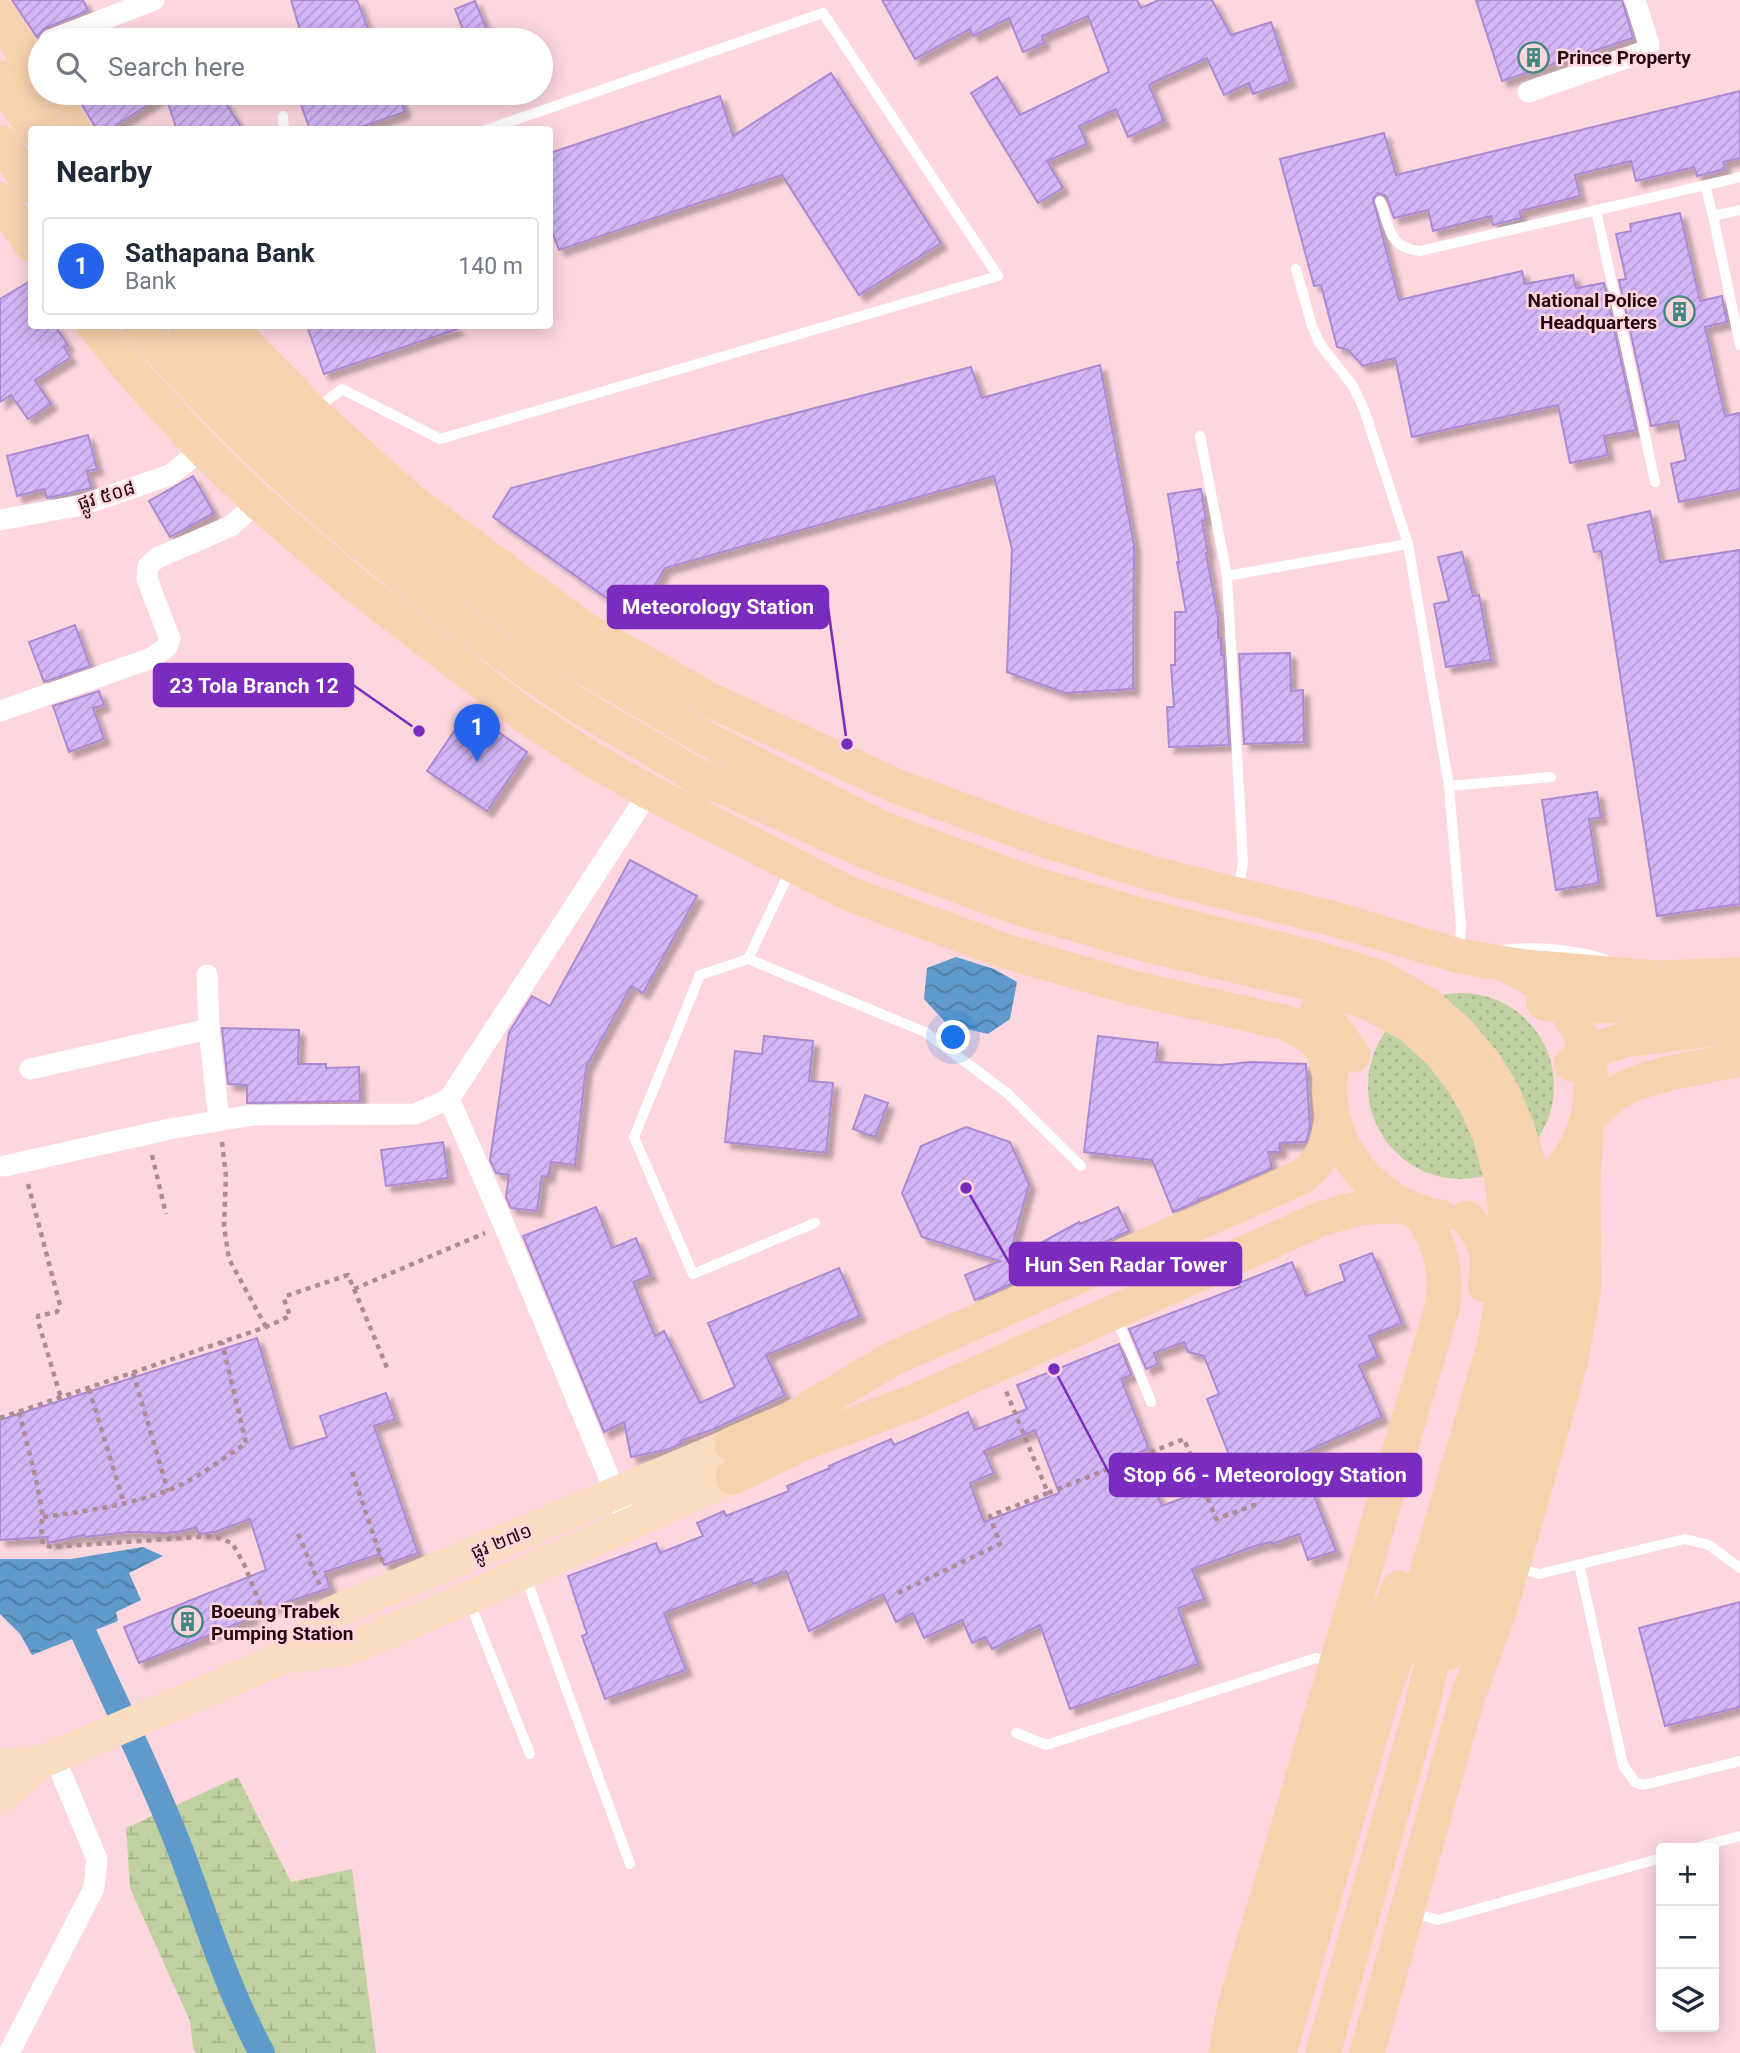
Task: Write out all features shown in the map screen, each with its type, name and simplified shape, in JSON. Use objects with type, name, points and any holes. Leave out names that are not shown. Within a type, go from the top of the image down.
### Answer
[{"type":"highway","points":[[0,16],[28,56]]},
{"type":"highway","points":[[34,105],[35,126]]},
{"type":"highway","points":[[57,105],[71,126]]},
{"type":"highway","points":[[0,142],[28,180]]},
{"type":"highway","points":[[0,200],[28,239]]},
{"type":"highway","points":[[97,329],[203,449],[258,502],[350,581],[524,715],[591,759],[645,790],[852,895],[1005,951],[1133,988],[1287,1023],[1316,1040],[1324,1053],[1341,1065]]},
{"type":"highway","points":[[143,329],[234,429],[378,536],[564,654],[710,741],[881,828],[1027,882],[1144,916],[1322,960],[1381,978],[1428,1005],[1460,1033],[1485,1064],[1503,1094],[1531,1171],[1535,1223],[1533,1281],[1519,1351],[1448,1593],[1422,1706],[1323,2053]]},
{"type":"highway","points":[[189,329],[378,536],[549,686],[690,772],[802,849],[861,876],[1012,930],[1136,965],[1293,1003],[1331,1025],[1341,1065],[1344,1121],[1353,1143],[1347,1156],[1314,1191],[1098,1305],[996,1364],[916,1401],[801,1444],[732,1460]]},
{"type":"highway","points":[[232,329],[312,412],[411,501],[584,629],[695,692],[895,786],[1044,840],[1154,874],[1334,919],[1504,983],[1536,1003],[1558,1031],[1571,1065],[1573,1098],[1579,1127],[1583,1183],[1584,1287],[1579,1321],[1571,1360],[1513,1566],[1467,1699],[1367,2053]]},
{"type":"highway","points":[[645,790],[695,692]]},
{"type":"highway","points":[[710,741],[837,781],[890,805],[1034,860],[1148,893],[1326,938],[1456,966],[1503,964],[1656,978],[1740,975]]},
{"type":"highway","points":[[793,865],[843,762]]},
{"type":"highway","points":[[690,772],[872,854],[1019,908],[1140,943],[1316,985],[1369,1003],[1410,1025],[1441,1054],[1461,1079],[1490,1136],[1502,1179],[1507,1226],[1506,1279],[1494,1347],[1424,1583],[1361,1677]]},
{"type":"highway","points":[[1422,1706],[1475,1597],[1546,1356],[1559,1286],[1579,1127],[1590,1068],[1578,1029],[1560,1002],[1524,974],[1503,964]]},
{"type":"highway","points":[[1341,1065],[1368,1024],[1393,997],[1456,966]]},
{"type":"highway","points":[[1536,1003],[1598,1007],[1740,1001]]},
{"type":"highway","points":[[1571,1065],[1592,1051],[1625,1040],[1740,1025]]},
{"type":"highway","points":[[811,1408],[906,1378],[1318,1220],[1363,1206],[1419,1204],[1451,1198],[1470,1198],[1508,1187],[1522,1180],[1608,1098],[1625,1087],[1740,1059]]},
{"type":"highway","points":[[1244,2053],[1261,2014],[1361,1677],[1363,1570],[1442,1308],[1446,1284],[1442,1257],[1419,1204],[1405,1183],[1382,1166],[1344,1121]]},
{"type":"highway","points":[[732,1460],[791,1419],[894,1359],[1301,1177],[1316,1166],[1329,1137],[1344,1121]]},
{"type":"highway","points":[[1419,1204],[1451,1218],[1467,1218],[1506,1210],[1531,1198],[1564,1169],[1579,1127]]},
{"type":"highway","points":[[1279,2053],[1384,1573],[1455,1338],[1467,1279],[1464,1250],[1457,1228],[1447,1210],[1419,1204]]},
{"type":"highway","points":[[1226,2053],[1235,2006],[1361,1677],[1404,1578],[1474,1344],[1488,1263],[1486,1246],[1467,1218]]},
{"type":"highway","points":[[1361,1677],[1467,1699]]},
{"type":"main road","name":"ផ្លូវ ២៧១","points":[[283,1658],[332,1613],[616,1492],[732,1460]]},
{"type":"main road","name":"ផ្លូវ ២៧១","points":[[0,1766],[54,1756],[283,1658],[348,1649],[468,1598],[628,1523],[732,1460]]},
{"type":"main road","name":"ផ្លូវ ២៧១","points":[[0,1798],[54,1756]]},
{"type":"street","points":[[97,28],[154,0]]},
{"type":"street","points":[[1528,92],[1643,52],[1649,44],[1635,0]]},
{"type":"street","name":"ផ្លូវ ៥០៨","points":[[0,520],[82,505],[170,475],[203,449]]},
{"type":"street","points":[[0,711],[152,657],[167,647],[170,639],[147,579],[148,566],[157,558],[231,526],[258,502]]},
{"type":"street","points":[[14,1164],[147,1134],[253,1115],[415,1114],[449,1099],[645,790]]},
{"type":"street","points":[[207,975],[209,1029],[219,1121]]},
{"type":"street","points":[[30,1069],[209,1029]]},
{"type":"street","points":[[449,1099],[628,1523]]},
{"type":"street","points":[[9,2053],[94,1888],[97,1859],[54,1756]]},
{"type":"lane","points":[[312,412],[342,389],[440,439],[998,276],[823,13],[498,126]]},
{"type":"lane","points":[[283,116],[284,126]]},
{"type":"lane","points":[[1380,201],[1396,243],[1405,249],[1420,251],[1740,177]]},
{"type":"lane","points":[[1705,185],[1740,345]]},
{"type":"lane","points":[[1596,210],[1655,482]]},
{"type":"lane","points":[[1713,216],[1740,210]]},
{"type":"lane","points":[[1296,269],[1312,326],[1320,344],[1353,386],[1365,412],[1408,544],[1449,786],[1461,927],[1456,966],[1521,948],[1592,954],[1656,978]]},
{"type":"lane","points":[[1200,436],[1227,576],[1243,863],[1237,895]]},
{"type":"lane","points":[[1227,576],[1408,544]]},
{"type":"lane","points":[[1449,786],[1551,777]]},
{"type":"lane","points":[[748,959],[793,865]]},
{"type":"lane","points":[[815,1223],[693,1274],[634,1137],[700,975],[748,959],[925,1032],[1007,1093],[1081,1166]]},
{"type":"lane","points":[[1098,1305],[1151,1402]]},
{"type":"lane","points":[[1513,1566],[1539,1574],[1685,1539],[1709,1545],[1740,1568]]},
{"type":"lane","points":[[1579,1564],[1623,1765],[1634,1782],[1643,1785],[1740,1761]]},
{"type":"lane","points":[[523,1572],[630,1864]]},
{"type":"lane","points":[[468,1598],[530,1754]]},
{"type":"lane","points":[[1016,1733],[1046,1745],[1316,1658],[1361,1677]]},
{"type":"lane","points":[[1714,1843],[1740,1836]]},
{"type":"lane","points":[[1407,1912],[1438,1920],[1656,1859]]},
{"type":"path","points":[[219,1121],[226,1176],[224,1226],[229,1259],[266,1327]]},
{"type":"path","points":[[147,1134],[166,1214]]},
{"type":"path","points":[[14,1164],[60,1305],[57,1312],[38,1315],[38,1321],[61,1398]]},
{"type":"path","points":[[354,1289],[504,1225]]},
{"type":"path","points":[[0,1418],[266,1327],[290,1315],[284,1299],[286,1296],[348,1275],[388,1370]]},
{"type":"path","points":[[43,1517],[104,1509],[168,1490],[246,1443],[222,1342]]},
{"type":"path","points":[[996,1364],[1048,1493]]},
{"type":"path","points":[[133,1373],[168,1490]]},
{"type":"path","points":[[89,1389],[124,1503]]},
{"type":"path","points":[[19,1412],[43,1517],[43,1545],[52,1548],[213,1536],[232,1543],[244,1564],[283,1658]]},
{"type":"path","points":[[898,1592],[1000,1544],[990,1516],[1184,1439],[1216,1520],[1260,1503]]},
{"type":"path","points":[[352,1472],[391,1587]]},
{"type":"path","points":[[298,1534],[332,1613]]},
{"type":"green space","points":[[1461,993],[1496,1000],[1527,1020],[1547,1051],[1554,1086],[1547,1121],[1527,1152],[1496,1172],[1461,1179],[1426,1172],[1395,1152],[1375,1121],[1368,1086],[1375,1051],[1395,1020],[1426,1000]]},
{"type":"green space","points":[[238,1777],[291,1882],[352,1869],[376,2053],[196,2053],[193,2048],[190,2021],[130,1888],[126,1828]]},
{"type":"water","points":[[956,957],[994,969],[1017,982],[1010,1019],[988,1034],[947,1024],[924,999],[927,968]]},
{"type":"water","points":[[143,1547],[163,1556],[129,1573],[141,1600],[116,1612],[118,1621],[32,1655],[20,1634],[0,1614],[0,1559],[71,1559]]},
{"type":"building","points":[[12,0],[83,0],[88,11],[45,28],[31,28]]},
{"type":"building","points":[[291,0],[357,0],[368,28],[299,28]]},
{"type":"building","points":[[882,0],[1137,0],[1141,8],[1159,0],[1212,0],[1231,35],[1271,22],[1290,81],[1253,94],[1249,83],[1224,95],[1207,58],[1154,82],[1149,85],[1164,121],[1128,137],[1116,109],[1079,126],[1087,144],[1047,161],[1063,188],[1038,203],[971,93],[997,77],[1020,115],[1109,72],[1088,16],[1042,36],[1044,43],[1023,52],[1009,18],[973,36],[970,29],[915,59]]},
{"type":"building","name":"Prince Property","points":[[1476,0],[1622,0],[1633,38],[1502,81]]},
{"type":"building","points":[[475,1],[486,28],[462,28],[455,9]]},
{"type":"building","points":[[831,73],[941,243],[859,295],[782,175],[559,250],[553,234],[553,152],[720,96],[733,136]]},
{"type":"building","points":[[1740,91],[1740,158],[1723,162],[1725,169],[1697,176],[1694,167],[1636,181],[1631,161],[1575,175],[1580,196],[1520,211],[1521,218],[1493,225],[1491,216],[1433,231],[1428,210],[1394,218],[1386,196],[1378,193],[1373,199],[1399,300],[1522,271],[1525,284],[1573,275],[1576,288],[1604,283],[1636,430],[1604,436],[1608,455],[1570,463],[1558,405],[1412,437],[1395,358],[1363,366],[1348,350],[1337,347],[1321,285],[1314,286],[1280,159],[1384,133],[1396,175]]},
{"type":"building","points":[[82,105],[148,105],[115,126],[95,126]]},
{"type":"building","points":[[169,105],[227,105],[240,126],[176,126]]},
{"type":"building","points":[[301,105],[402,105],[405,112],[364,126],[309,126]]},
{"type":"building","name":"National Police Headquarters","points":[[1680,213],[1700,301],[1722,296],[1727,322],[1705,327],[1725,416],[1740,413],[1740,489],[1679,502],[1671,464],[1686,460],[1678,421],[1651,426],[1619,280],[1626,279],[1616,234],[1631,231],[1630,224]]},
{"type":"building","points":[[28,282],[28,329],[57,329],[68,345],[64,347],[70,358],[35,380],[51,404],[28,419],[11,395],[0,402],[0,299]]},
{"type":"building","points":[[308,329],[457,329],[324,374]]},
{"type":"building","points":[[1100,365],[1134,545],[1133,689],[1065,693],[1007,672],[1012,549],[994,476],[665,568],[635,618],[493,517],[511,488],[971,367],[982,398]]},
{"type":"building","points":[[88,435],[97,469],[87,471],[91,488],[47,498],[44,489],[17,496],[7,456]]},
{"type":"building","points":[[193,476],[214,513],[170,537],[149,501]]},
{"type":"building","points":[[1201,489],[1206,520],[1202,521],[1206,553],[1218,618],[1218,638],[1221,638],[1221,655],[1224,655],[1229,745],[1169,747],[1167,707],[1174,707],[1171,665],[1175,665],[1175,612],[1186,612],[1168,494]]},
{"type":"building","points":[[1650,511],[1660,562],[1740,550],[1740,904],[1657,916],[1601,551],[1594,552],[1588,525]]},
{"type":"building","points":[[1462,552],[1473,596],[1479,595],[1491,660],[1446,667],[1434,604],[1449,601],[1438,557]]},
{"type":"building","points":[[75,625],[90,666],[44,682],[29,642]]},
{"type":"building","points":[[1290,653],[1291,691],[1303,690],[1304,742],[1244,744],[1239,654]]},
{"type":"building","points":[[99,691],[104,705],[93,708],[104,739],[69,752],[53,706]]},
{"type":"building","points":[[468,711],[527,752],[487,811],[427,771]]},
{"type":"building","points":[[1597,792],[1601,818],[1589,819],[1599,883],[1556,890],[1542,800]]},
{"type":"building","points":[[630,860],[697,896],[643,993],[631,986],[586,1067],[575,1165],[551,1162],[548,1177],[542,1176],[537,1211],[511,1208],[506,1197],[509,1175],[496,1173],[490,1160],[509,1032],[532,996],[550,1006]]},
{"type":"building","points":[[222,1028],[299,1030],[298,1064],[326,1064],[326,1068],[359,1067],[360,1101],[247,1103],[247,1085],[228,1084]]},
{"type":"building","points":[[764,1036],[813,1041],[809,1081],[833,1083],[826,1153],[725,1142],[735,1051],[762,1054]]},
{"type":"building","points":[[1098,1036],[1158,1043],[1156,1062],[1220,1065],[1251,1062],[1306,1064],[1310,1128],[1306,1142],[1280,1143],[1280,1152],[1268,1152],[1272,1168],[1173,1212],[1152,1160],[1084,1152]]},
{"type":"building","points":[[865,1095],[888,1103],[875,1137],[853,1129]]},
{"type":"building","points":[[966,1127],[1010,1142],[1029,1184],[1008,1261],[1079,1222],[1080,1224],[1118,1207],[1129,1231],[1096,1246],[1094,1243],[1058,1263],[975,1300],[965,1275],[1000,1261],[922,1237],[902,1193],[921,1146]]},
{"type":"building","points":[[443,1142],[448,1178],[386,1186],[381,1150]]},
{"type":"building","points":[[596,1207],[612,1248],[636,1238],[651,1275],[633,1282],[655,1336],[664,1331],[700,1403],[735,1387],[708,1323],[839,1268],[860,1316],[766,1355],[785,1395],[714,1429],[680,1441],[681,1444],[669,1449],[631,1457],[624,1422],[604,1432],[523,1236]]},
{"type":"building","points":[[1372,1253],[1402,1323],[1369,1336],[1378,1357],[1359,1365],[1382,1417],[1298,1455],[1336,1551],[1308,1560],[1299,1534],[1272,1544],[1271,1542],[1255,1546],[1192,1569],[1204,1599],[1178,1608],[1198,1664],[1070,1709],[1040,1625],[992,1649],[985,1637],[972,1643],[962,1620],[924,1638],[913,1613],[896,1622],[883,1594],[809,1631],[786,1571],[753,1584],[751,1579],[664,1613],[686,1670],[605,1699],[582,1636],[587,1634],[568,1576],[656,1543],[660,1553],[703,1536],[697,1523],[724,1511],[726,1516],[789,1491],[787,1486],[891,1439],[894,1445],[968,1412],[975,1430],[1027,1409],[1017,1385],[1119,1344],[1131,1375],[1121,1379],[1149,1449],[1140,1452],[1162,1506],[1201,1491],[1204,1498],[1241,1485],[1207,1399],[1219,1394],[1204,1356],[1188,1352],[1184,1342],[1154,1353],[1158,1364],[1146,1369],[1129,1329],[1240,1287],[1239,1283],[1292,1262],[1306,1296],[1345,1281],[1340,1265]],"holes":[[[1035,1430],[1059,1493],[984,1522],[970,1483],[994,1473],[984,1451]]]},
{"type":"building","points":[[257,1338],[290,1449],[327,1437],[320,1416],[386,1393],[395,1419],[374,1426],[418,1553],[384,1565],[380,1554],[325,1572],[330,1588],[250,1614],[252,1618],[139,1663],[124,1627],[266,1570],[250,1519],[215,1532],[199,1534],[196,1527],[167,1533],[84,1535],[48,1543],[47,1537],[0,1540],[0,1420]]},
{"type":"building","points":[[1740,1602],[1740,1707],[1665,1726],[1639,1628]]},
{"type":"waterway","points":[[84,1634],[158,1795],[228,1979],[262,2053]]},
{"type":"place","name":"Prince Property","points":[[1534,57]]},
{"type":"place","name":"National Police Headquarters","points":[[1680,311]]},
{"type":"place","name":"23 Tola Branch 12","points":[[419,731]]},
{"type":"place","name":"Meteorology Station","points":[[847,744]]},
{"type":"place","name":"Sathapana Bank","points":[[477,762]]},
{"type":"place","name":"Hun Sen Radar Tower","points":[[966,1188]]},
{"type":"place","name":"Stop 66 - Meteorology Station","points":[[1054,1369]]},
{"type":"place","name":"Boeung Trabek Pumping Station","points":[[188,1622]]}]
